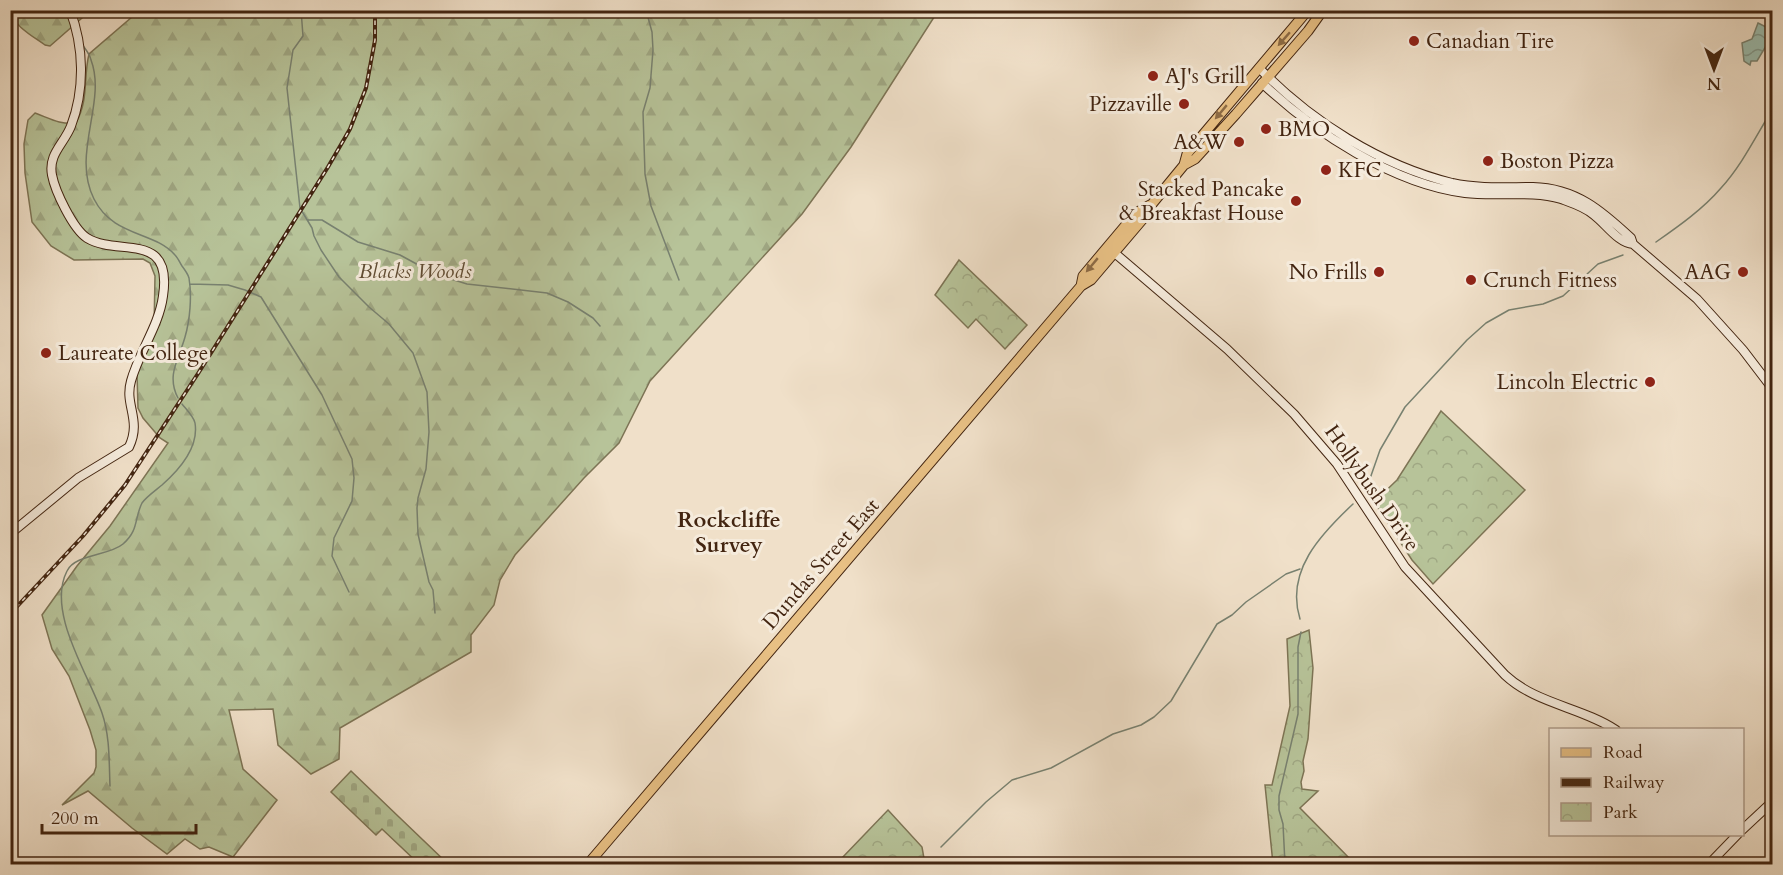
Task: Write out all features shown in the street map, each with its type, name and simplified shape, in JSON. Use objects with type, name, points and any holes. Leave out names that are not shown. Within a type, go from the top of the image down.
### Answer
[{"type":"main road","name":"Dundas Street East","points":[[1184,165],[1187,154],[1308,10]]},
{"type":"main road","name":"Dundas Street East","points":[[588,864],[1081,286],[1083,276],[1111,250],[1136,213],[1152,204],[1184,165],[1195,159],[1308,31],[1323,10]]},
{"type":"street","points":[[10,534],[91,468],[129,447],[135,427],[130,383],[160,311],[164,295],[162,267],[154,255],[141,248],[98,242],[87,238],[74,224],[56,187],[52,164],[54,152],[70,129],[79,94],[81,67],[78,31],[70,10]]},
{"type":"street","points":[[1259,68],[1265,80],[1296,112],[1332,138],[1369,160],[1399,174],[1462,193],[1566,197],[1593,213],[1610,224],[1625,244],[1633,244],[1697,299],[1743,350],[1773,388]]},
{"type":"street","name":"Hollybush Drive","points":[[1111,250],[1220,342],[1320,441],[1413,577],[1512,682],[1532,694],[1614,728]]},
{"type":"street","points":[[1744,829],[1773,802]]},
{"type":"street","points":[[1726,836],[1731,842]]},
{"type":"street","points":[[1709,864],[1736,836]]},
{"type":"green space","points":[[11,11],[90,11],[50,46],[24,30],[15,21]]},
{"type":"green space","name":"Blacks Woods","points":[[139,11],[938,11],[851,147],[802,214],[650,381],[619,443],[584,478],[515,555],[500,580],[494,605],[471,635],[471,652],[340,728],[339,759],[311,774],[278,745],[273,709],[229,710],[243,769],[277,800],[233,857],[209,847],[200,849],[185,839],[167,854],[88,791],[62,805],[94,773],[96,750],[69,676],[52,649],[42,615],[77,566],[110,526],[168,443],[160,438],[143,418],[138,408],[137,373],[154,328],[155,276],[150,263],[143,259],[74,260],[51,246],[32,222],[25,173],[24,144],[28,120],[35,113],[60,122],[76,123],[83,106],[89,54]]},
{"type":"green space","points":[[959,260],[1027,325],[1005,349],[976,319],[968,328],[935,295]]},
{"type":"green space","points":[[1441,411],[1525,490],[1433,584],[1412,560],[1374,502],[1397,480]]},
{"type":"green space","points":[[1309,630],[1313,668],[1308,739],[1301,782],[1302,789],[1318,791],[1300,808],[1355,864],[1273,864],[1265,785],[1272,785],[1290,706],[1287,639]]},
{"type":"green space","points":[[351,771],[448,864],[419,864],[382,829],[376,835],[331,792]]},
{"type":"green space","points":[[888,810],[922,847],[925,864],[846,864],[841,859]]},
{"type":"water","points":[[1758,23],[1772,30],[1772,36],[1757,61],[1751,61],[1750,65],[1744,61],[1742,43],[1752,39]]},
{"type":"waterway","points":[[301,10],[303,36],[293,50],[287,88],[300,208],[321,250],[339,277],[389,324],[413,353],[427,392],[429,432],[426,469],[417,508],[418,534],[433,590],[435,613]]},
{"type":"waterway","points":[[646,10],[652,32],[653,50],[650,88],[643,112],[645,174],[651,206],[679,280]]},
{"type":"waterway","points":[[82,44],[89,54],[95,76],[86,164],[88,182],[94,199],[102,211],[122,227],[166,247],[176,256],[189,278],[188,323],[173,374],[178,398]]},
{"type":"waterway","points":[[1656,242],[1699,210],[1729,179],[1772,110]]},
{"type":"waterway","points":[[308,220],[322,220],[358,242],[400,255],[435,274],[467,284],[547,293],[568,302],[593,318],[600,326]]},
{"type":"waterway","points":[[1366,490],[1380,450],[1405,407],[1467,340],[1486,323],[1509,310],[1543,304],[1563,296],[1598,264],[1623,255]]},
{"type":"waterway","points":[[190,284],[228,285],[261,297],[322,395],[352,459],[354,478],[352,501],[334,538],[332,556],[349,592]]},
{"type":"waterway","points":[[110,786],[109,749],[105,722],[65,624],[62,587],[71,565],[117,548],[128,539],[134,529],[142,503],[181,465],[191,449],[195,432],[192,416],[182,404]]},
{"type":"waterway","points":[[1300,619],[1297,585],[1302,569],[1318,541],[1353,504]]},
{"type":"waterway","points":[[941,847],[986,802],[1012,780],[1051,768],[1113,734],[1141,725],[1154,717],[1171,701],[1217,624],[1286,574],[1300,569]]},
{"type":"waterway","points":[[1285,864],[1279,796],[1298,714],[1298,647],[1301,632]]},
{"type":"railway","points":[[10,614],[83,536],[125,485],[328,167],[350,129],[366,88],[375,40],[375,10]]},
{"type":"place","name":"Canadian Tire","points":[[1414,41]]},
{"type":"place","name":"AJ's Grill","points":[[1153,76]]},
{"type":"place","name":"Pizzaville","points":[[1184,104]]},
{"type":"place","name":"BMO","points":[[1266,129]]},
{"type":"place","name":"A&W","points":[[1239,142]]},
{"type":"place","name":"Boston Pizza","points":[[1488,161]]},
{"type":"place","name":"KFC","points":[[1326,170]]},
{"type":"place","name":"Stacked Pancake & Breakfast House","points":[[1296,201]]},
{"type":"place","name":"No Frills","points":[[1379,272]]},
{"type":"place","name":"AAG","points":[[1743,272]]},
{"type":"place","name":"Crunch Fitness","points":[[1471,280]]},
{"type":"place","name":"Laureate College","points":[[46,353]]},
{"type":"place","name":"Lincoln Electric","points":[[1650,382]]},
{"type":"district","name":"Rockcliffe Survey","points":[[729,532]]}]
